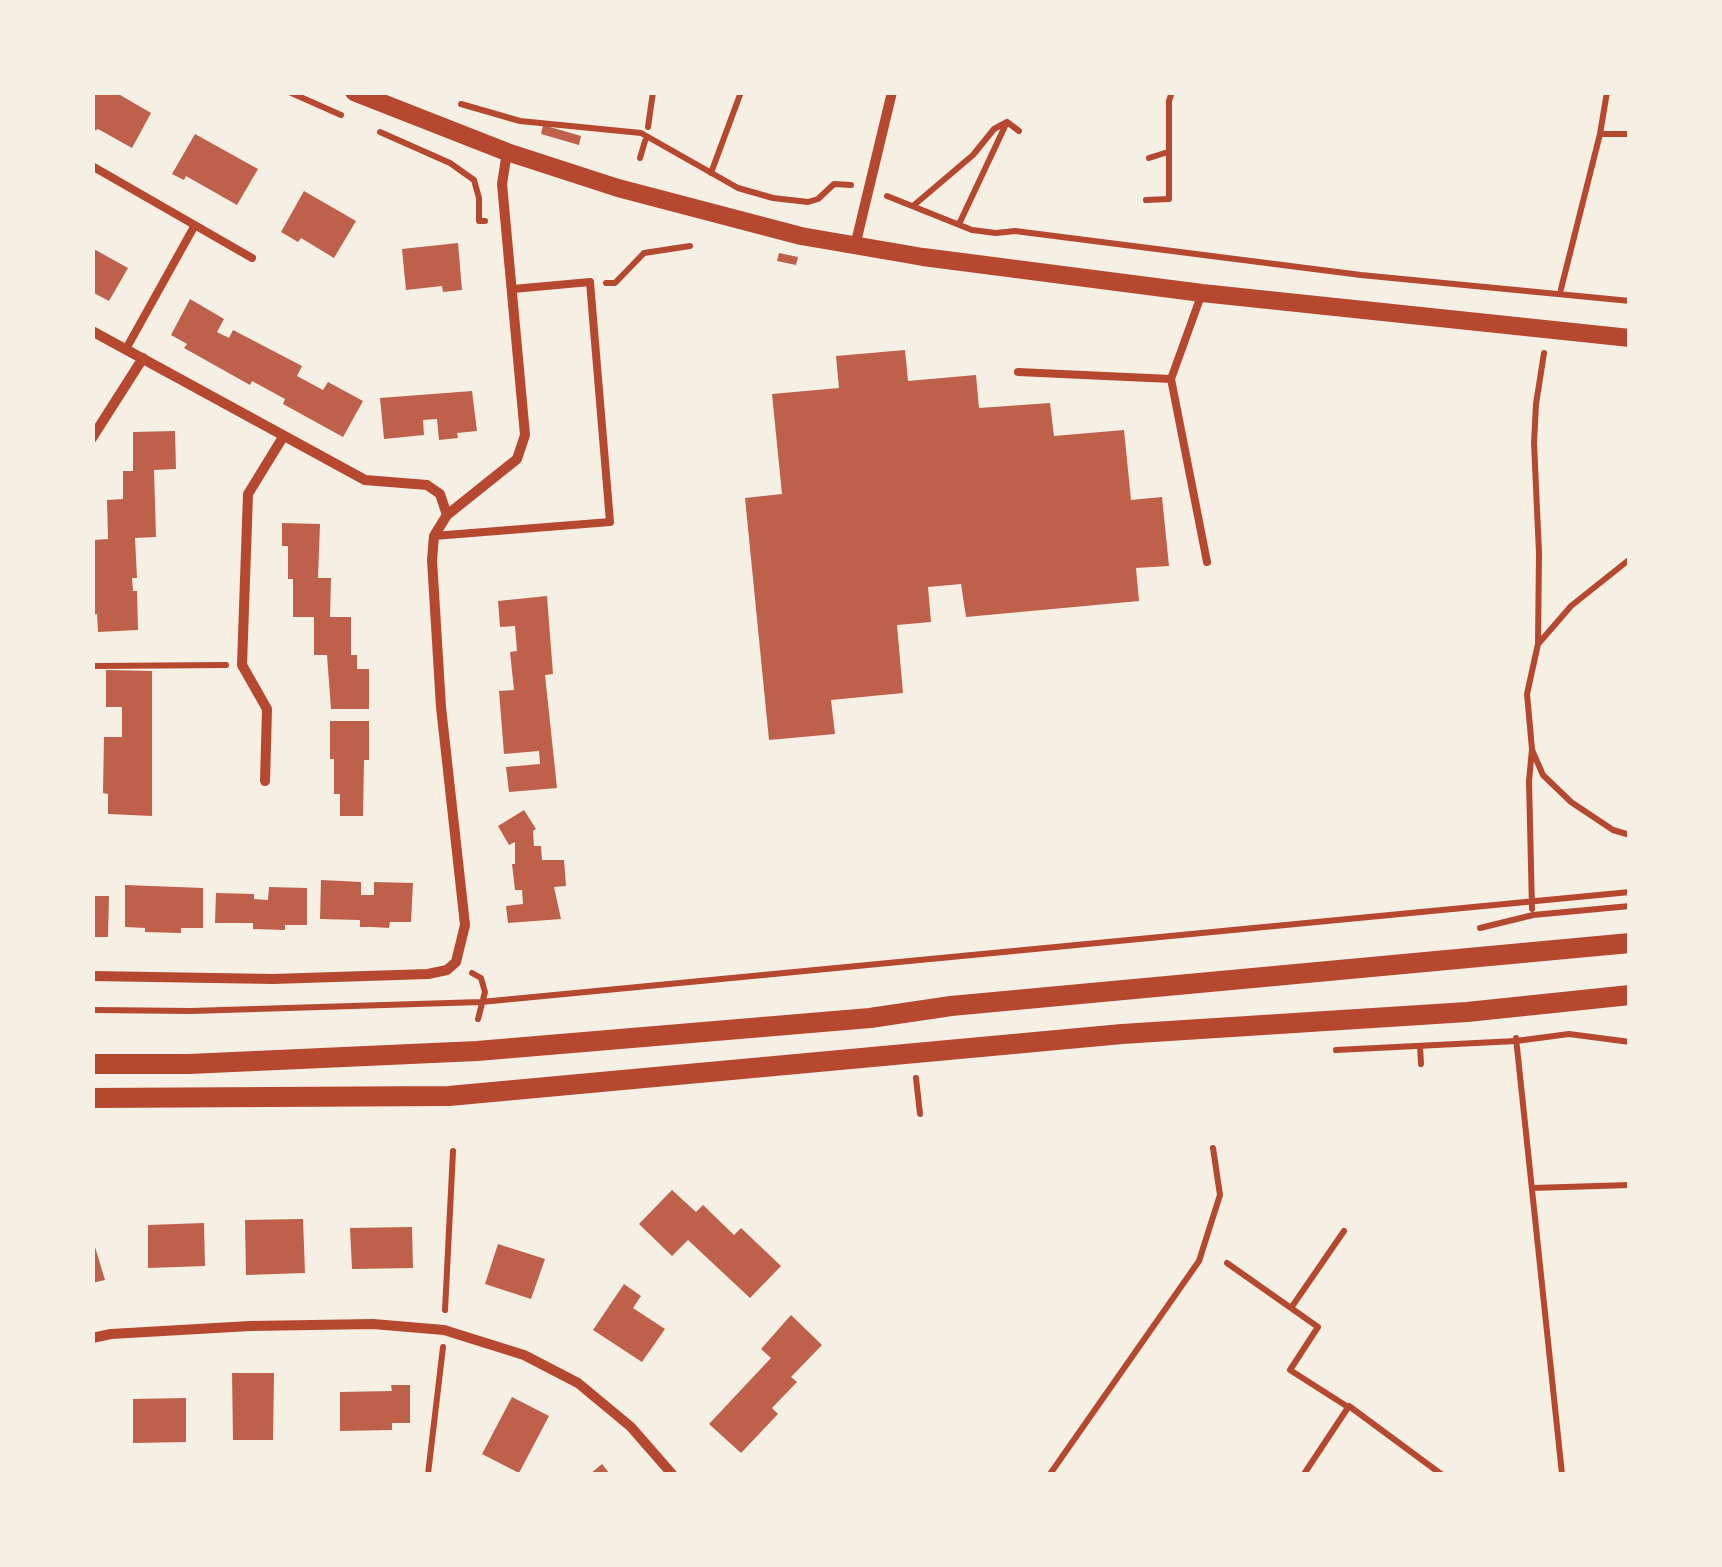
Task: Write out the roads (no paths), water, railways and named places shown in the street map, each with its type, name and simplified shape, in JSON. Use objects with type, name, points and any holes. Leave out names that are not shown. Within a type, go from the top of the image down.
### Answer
[{"type":"main road","points":[[92,1064],[189,1064],[478,1051],[870,1018],[951,1006],[1630,944]]},
{"type":"main road","points":[[92,1098],[449,1096],[1122,1034],[1436,1014],[1630,996]]},
{"type":"street","points":[[354,92],[507,152],[618,188],[802,236],[1202,293],[1630,338]]},
{"type":"street","points":[[854,246],[892,92]]},
{"type":"street","points":[[92,976],[273,979],[428,974],[446,970],[456,962],[465,925],[441,707],[432,560],[434,536],[447,516],[517,459],[525,435],[502,184],[507,152]]},
{"type":"street","points":[[92,331],[365,480],[427,484],[440,494],[447,516]]},
{"type":"street","points":[[92,438],[143,358]]},
{"type":"street","points":[[265,781],[268,709],[242,665],[248,494],[283,438]]},
{"type":"street","points":[[92,1338],[268,1326],[374,1324],[444,1330],[524,1354],[578,1383],[631,1427],[672,1474]]},
{"type":"lane","points":[[92,166],[252,258]]},
{"type":"lane","points":[[126,349],[195,225]]},
{"type":"lane","points":[[434,536],[610,522],[590,282],[514,289]]},
{"type":"lane","points":[[1202,293],[1171,379],[1207,562]]},
{"type":"lane","points":[[1018,372],[1171,379]]}]
